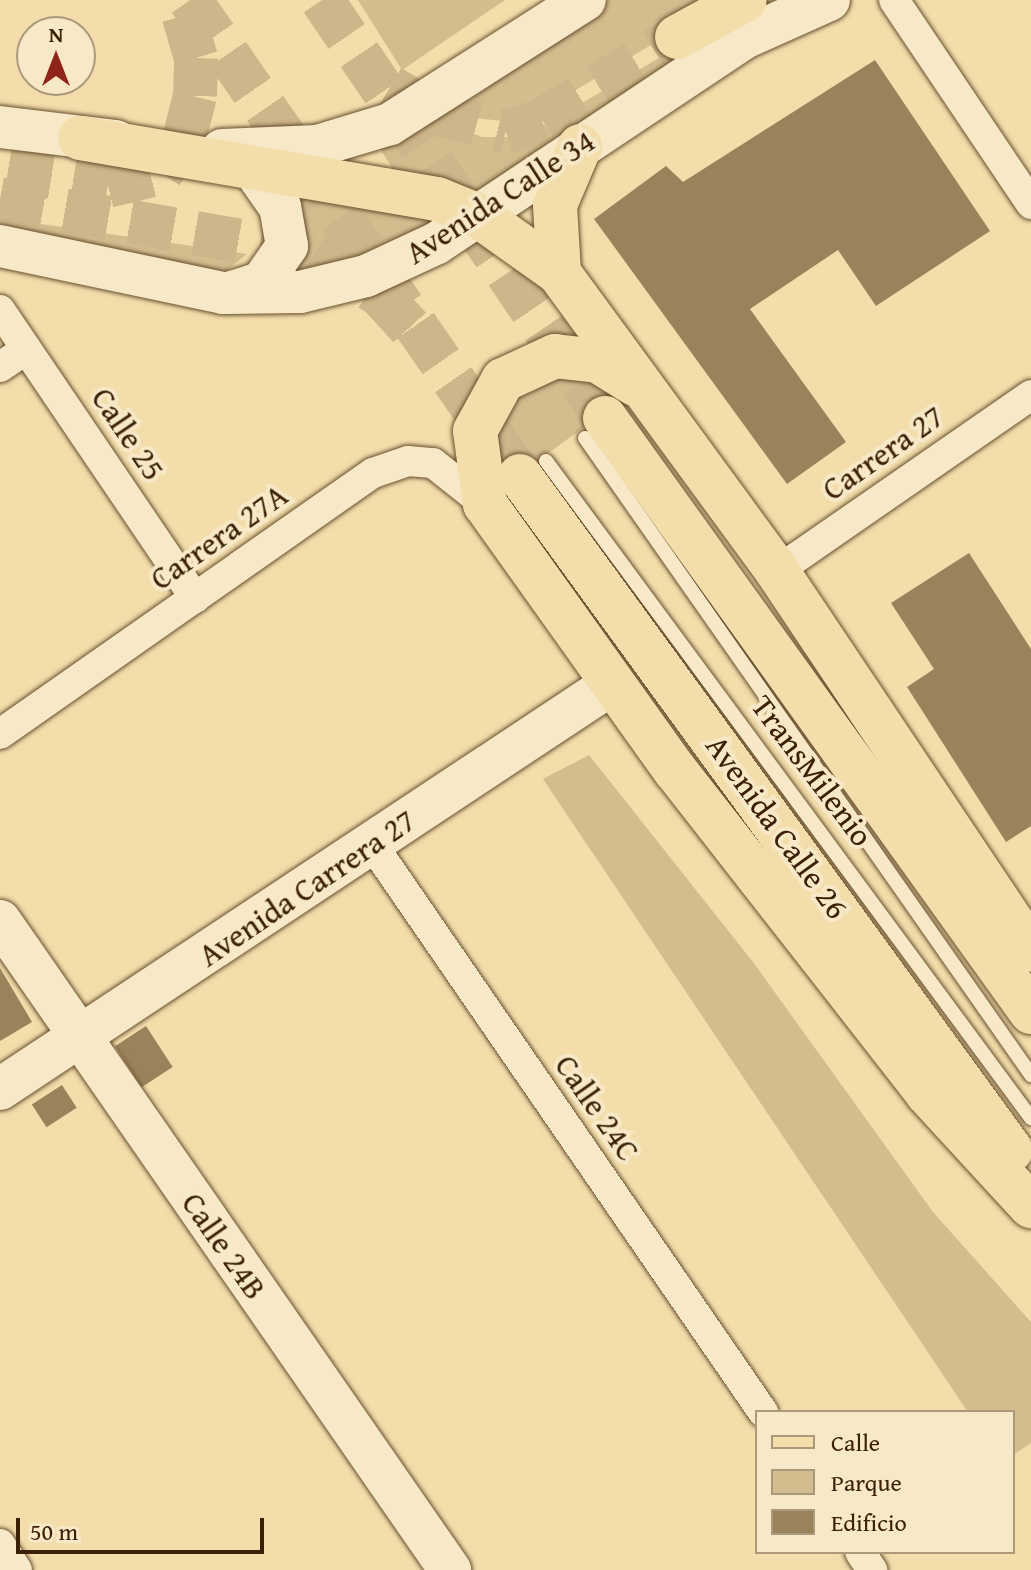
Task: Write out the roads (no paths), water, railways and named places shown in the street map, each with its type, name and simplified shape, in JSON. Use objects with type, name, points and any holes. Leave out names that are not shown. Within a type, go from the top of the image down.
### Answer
[{"type":"main road","points":[[80,138],[226,150],[354,137],[414,113],[585,0]]},
{"type":"main road","points":[[677,37],[745,0]]},
{"type":"main road","name":"Avenida Calle 34","points":[[0,246],[223,293],[300,292],[366,276],[479,216],[744,38],[829,0]]},
{"type":"main road","points":[[0,127],[424,197],[479,216],[559,273],[777,571],[1031,950]]},
{"type":"main road","points":[[559,273],[555,205],[580,146]]},
{"type":"main road","points":[[223,293],[262,282],[287,246],[280,207],[252,167]]},
{"type":"main road","points":[[640,387],[598,361],[575,356],[541,360],[503,380],[475,431],[485,504],[612,684],[927,1093],[1031,1206]]},
{"type":"main road","points":[[595,428],[1031,1012]]},
{"type":"main road","name":"Avenida Calle 26","points":[[533,468],[1031,1179]]},
{"type":"main road","name":"Avenida Carrera 27","points":[[0,1089],[80,1039],[612,684]]},
{"type":"main road","name":"Calle 24B","points":[[0,921],[450,1570]]},
{"type":"street","points":[[894,0],[1031,204]]},
{"type":"street","name":"Calle 25","points":[[0,310],[195,598]]},
{"type":"street","points":[[0,367],[27,349]]},
{"type":"street","name":"Carrera 27","points":[[777,571],[1031,395]]},
{"type":"street","name":"Carrera 27A","points":[[0,734],[395,463],[446,468],[485,504]]},
{"type":"street","name":"Calle 24C","points":[[372,844],[762,1410]]},
{"type":"street","points":[[0,1544],[17,1570]]},
{"type":"lane","name":"TransMilenio","points":[[595,428],[1031,1075]]},
{"type":"lane","name":"TransMilenio","points":[[533,468],[1031,1118]]},
{"type":"tunnel","points":[[8,170],[108,186],[161,173],[184,139],[195,96],[196,58],[179,0]]},
{"type":"tunnel","points":[[190,0],[520,476]]},
{"type":"tunnel","points":[[322,0],[605,418]]},
{"type":"tunnel","points":[[390,87],[434,113],[506,132],[542,120],[677,37]]},
{"type":"tunnel","points":[[0,199],[314,254],[380,295],[423,342]]}]
